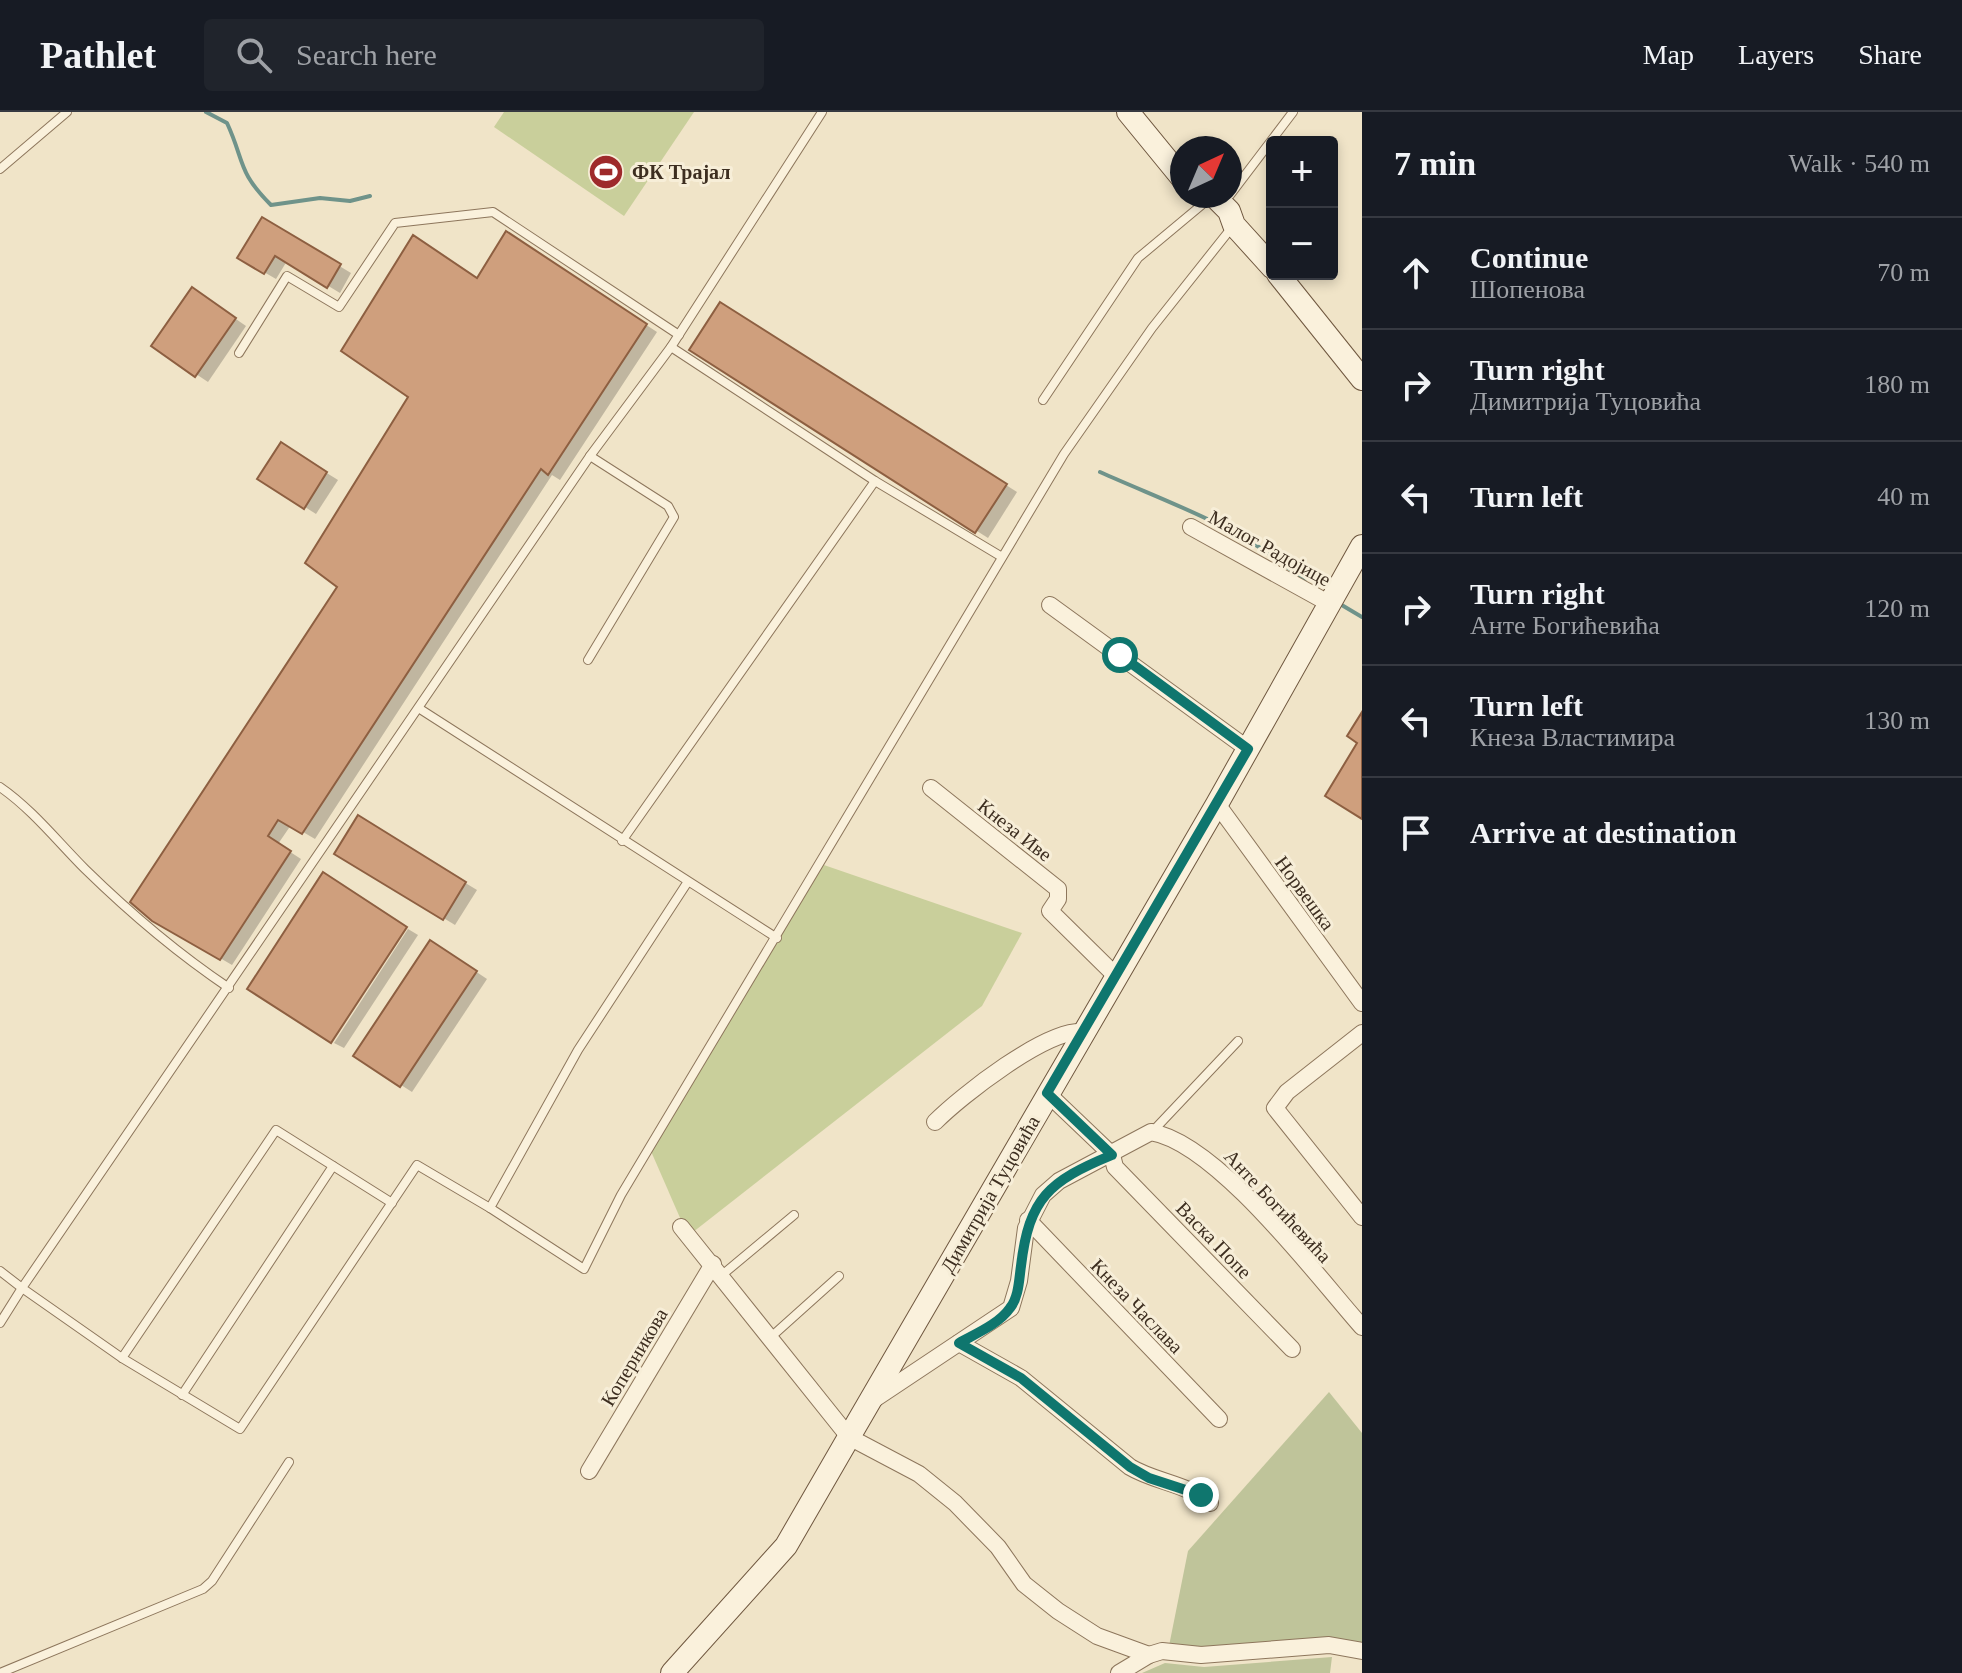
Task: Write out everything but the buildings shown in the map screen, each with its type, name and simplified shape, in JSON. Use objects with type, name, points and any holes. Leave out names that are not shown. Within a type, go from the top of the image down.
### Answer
[{"type":"street","points":[[1128,112],[1170,163]]},
{"type":"street","points":[[1144,112],[1170,143]]},
{"type":"street","points":[[1222,208],[1266,260]]},
{"type":"street","points":[[1283,280],[1362,379]]},
{"type":"street","name":"Малог Радојице","points":[[1191,527],[1328,608]]},
{"type":"street","name":"Димитрија Туцовића","points":[[672,1673],[786,1546],[1217,804],[1362,546]]},
{"type":"street","points":[[1050,605],[1248,749]]},
{"type":"street","name":"Кнеза Иве","points":[[931,788],[1058,889],[1058,899],[1050,911],[1116,976]]},
{"type":"street","name":"Норвешка","points":[[1217,804],[1362,1003]]},
{"type":"street","points":[[935,1122],[963,1096],[1019,1058],[1063,1034],[1084,1032]]},
{"type":"street","points":[[1362,1033],[1287,1092],[1275,1108],[1362,1217]]},
{"type":"street","name":"Васка Попе","points":[[1047,1093],[1112,1155],[1115,1167],[1292,1349]]},
{"type":"street","points":[[869,1402],[1011,1308],[1028,1220],[1050,1187],[1151,1132]]},
{"type":"street","name":"Анте Богићевића","points":[[1151,1132],[1179,1141],[1229,1178],[1362,1327]]},
{"type":"street","name":"Кнеза Часлава","points":[[1028,1220],[1219,1419]]},
{"type":"street","points":[[681,1227],[849,1437],[919,1474],[978,1524],[1024,1584],[1097,1636],[1110,1650],[1113,1673]]},
{"type":"street","name":"Коперникова","points":[[589,1471],[717,1270]]},
{"type":"street","points":[[959,1343],[1021,1378],[1130,1467],[1149,1478],[1201,1495],[1210,1503]]},
{"type":"street","points":[[1097,1636],[1149,1655]]},
{"type":"street","points":[[1119,1673],[1162,1651],[1201,1655],[1304,1645],[1362,1651]]},
{"type":"lane","points":[[0,169],[67,112]]},
{"type":"lane","points":[[0,1323],[590,456],[671,347],[822,112]]},
{"type":"lane","points":[[1242,168],[1293,112]]},
{"type":"lane","points":[[1043,400],[1138,258],[1202,208]]},
{"type":"lane","points":[[239,353],[287,276],[339,307],[395,223],[493,212],[679,335]]},
{"type":"lane","points":[[0,1271],[122,1358],[240,1429],[417,1165],[584,1269],[621,1195],[1064,454],[1152,328],[1234,225]]},
{"type":"lane","points":[[671,347],[875,481],[1002,557]]},
{"type":"lane","points":[[588,660],[674,517],[668,506],[590,456]]},
{"type":"lane","points":[[622,841],[875,481]]},
{"type":"lane","points":[[420,709],[777,938]]},
{"type":"lane","points":[[0,787],[32,813],[142,921],[187,960],[229,988]]},
{"type":"lane","points":[[490,1208],[578,1050],[687,883]]},
{"type":"lane","points":[[1151,1132],[1238,1041]]},
{"type":"lane","points":[[122,1358],[276,1130],[392,1203]]},
{"type":"lane","points":[[182,1395],[333,1166]]},
{"type":"lane","name":"Коперникова","points":[[717,1270],[794,1215]]},
{"type":"lane","points":[[771,1337],[839,1276]]},
{"type":"lane","points":[[0,1673],[203,1589],[212,1581],[289,1462]]},
{"type":"green space","name":"ФК Трајал","points":[[504,112],[694,112],[624,216],[494,127]]},
{"type":"green space","points":[[821,864],[1022,933],[982,1006],[688,1236],[650,1149]]},
{"type":"green space","points":[[1329,1392],[1362,1433],[1362,1644],[1207,1650],[1169,1646],[1188,1551]]},
{"type":"green space","points":[[1332,1657],[1330,1673],[1142,1673],[1165,1663],[1204,1667]]},
{"type":"waterway","points":[[206,112],[227,123],[247,174],[271,205],[320,198],[350,201],[370,196]]},
{"type":"waterway","points":[[1100,472],[1234,532],[1283,563],[1305,582]]},
{"type":"waterway","points":[[1340,604],[1362,617]]},
{"type":"place","name":"ФК Трајал","points":[[606,172]]},
{"type":"route","points":[[1120,655],[1248,749],[1047,1093],[1112,1155],[1059,1181],[1043,1195],[1026,1228],[1019,1281],[1011,1308],[959,1343],[1021,1378],[1130,1467],[1149,1478],[1201,1495]]}]
